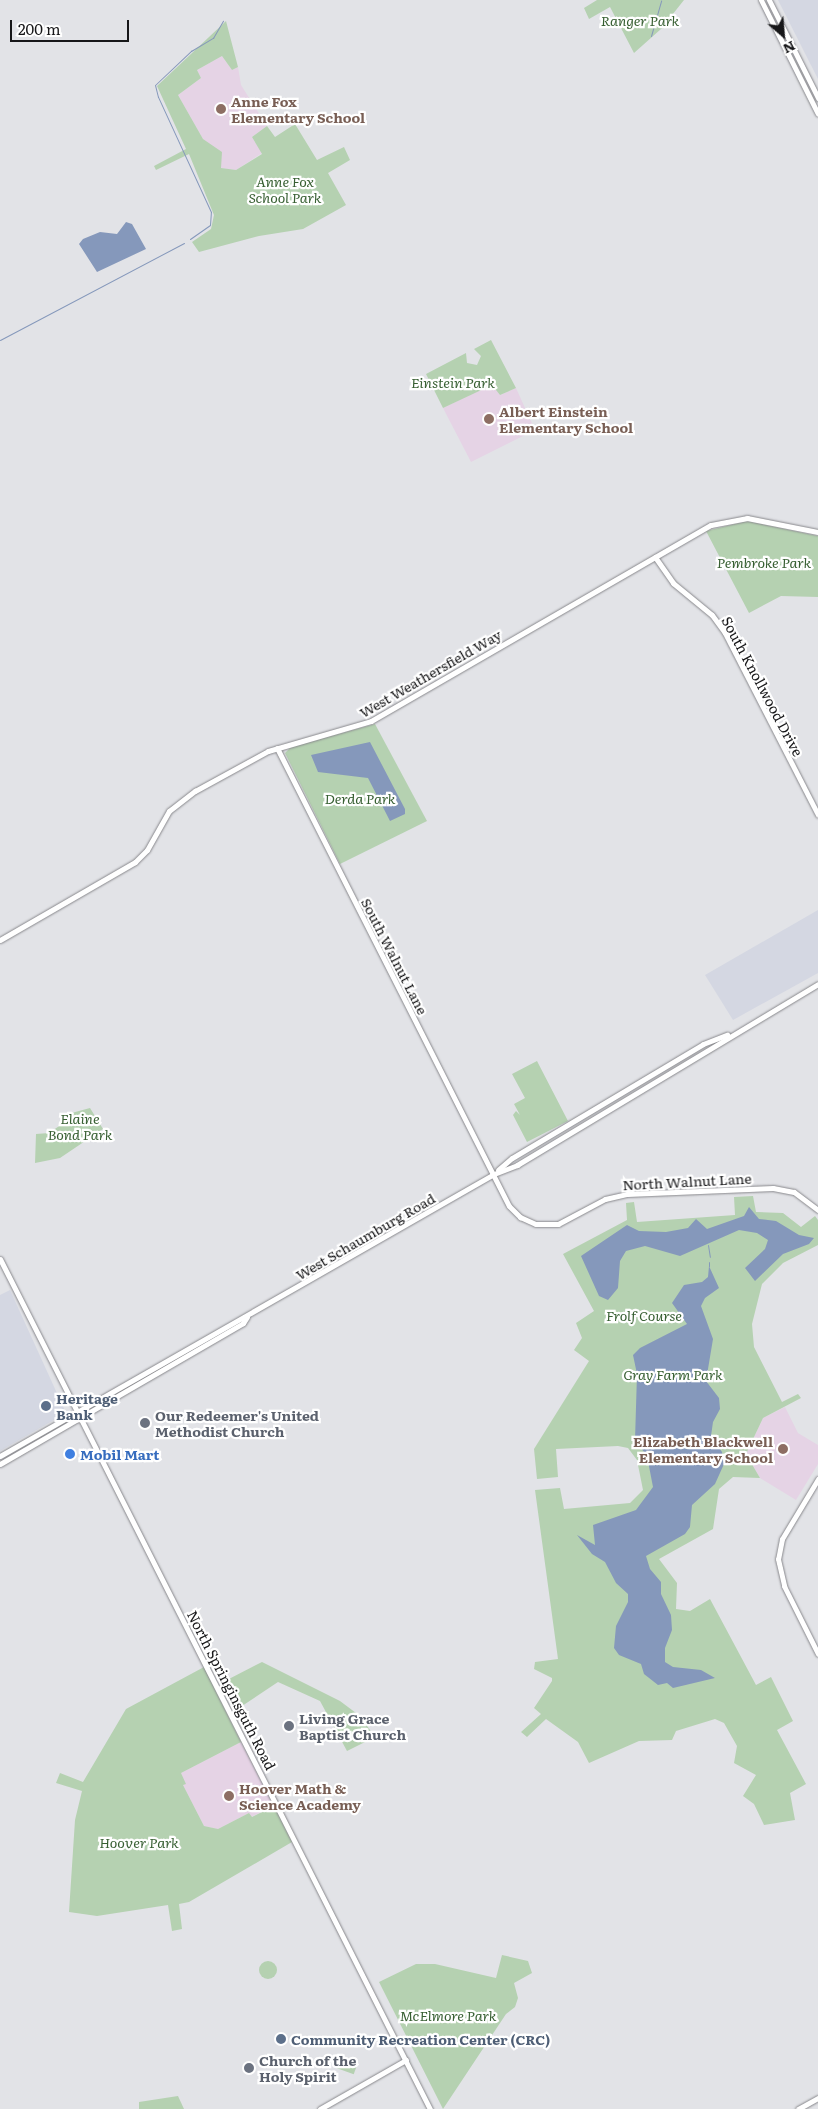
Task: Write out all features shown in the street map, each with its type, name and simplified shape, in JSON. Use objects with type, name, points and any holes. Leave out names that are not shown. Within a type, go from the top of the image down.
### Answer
[{"type":"street","points":[[760,0],[818,114]]},
{"type":"street","points":[[769,0],[818,98]]},
{"type":"street","name":"West Weathersfield Way","points":[[0,940],[130,866],[147,850],[164,818],[177,803],[277,748],[367,724],[711,525],[729,519],[762,519],[818,532]]},
{"type":"street","name":"South Knollwood Drive","points":[[655,557],[673,583],[712,615],[724,633],[818,815]]},
{"type":"street","name":"South Walnut Lane","points":[[277,748],[494,1174]]},
{"type":"street","name":"West Schaumburg Road","points":[[0,1456],[243,1323],[246,1317],[494,1174],[517,1164],[708,1052],[733,1033],[818,984]]},
{"type":"street","name":"West Schaumburg Road","points":[[494,1174],[512,1158],[704,1044],[733,1033]]},
{"type":"street","name":"North Walnut Lane","points":[[494,1174],[510,1206],[520,1217],[536,1224],[558,1224],[605,1199],[637,1194],[774,1188],[794,1192],[818,1210]]},
{"type":"street","name":"North Springinsguth Road","points":[[0,1259],[430,2109]]},
{"type":"street","name":"West Schaumburg Road","points":[[0,1464],[78,1414]]},
{"type":"street","points":[[818,1479],[782,1540],[778,1560],[784,1586],[818,1654]]},
{"type":"street","points":[[320,2109],[406,2060]]},
{"type":"street","points":[[798,2109],[818,2098]]},
{"type":"shaded area","points":[[778,0],[818,0],[818,79]]},
{"type":"shaded area","name":"Anne Fox Elementary School","points":[[222,56],[232,70],[238,67],[241,85],[267,126],[252,137],[262,153],[236,170],[221,168],[217,151],[203,139],[178,95],[201,78],[197,70]]},
{"type":"shaded area","name":"Albert Einstein Elementary School","points":[[492,384],[500,395],[516,388],[535,430],[471,462],[443,408]]},
{"type":"shaded area","points":[[818,910],[818,973],[733,1020],[705,975]]},
{"type":"shaded area","points":[[10,1290],[66,1413],[0,1451],[0,1295]]},
{"type":"shaded area","name":"Elizabeth Blackwell Elementary School","points":[[785,1407],[798,1433],[818,1445],[818,1464],[796,1500],[760,1478],[746,1454],[763,1418]]},
{"type":"shaded area","name":"Hoover Math & Science Academy","points":[[241,1742],[274,1806],[251,1817],[249,1813],[218,1829],[204,1826],[183,1785],[181,1773]]},
{"type":"green space","name":"Ranger Park","points":[[597,0],[684,0],[661,29],[634,53],[610,7],[589,19],[584,8]]},
{"type":"green space","name":"Anne Fox School Park","points":[[226,21],[238,67],[232,70],[222,56],[197,70],[201,78],[178,95],[203,139],[222,152],[221,168],[236,170],[262,154],[252,137],[267,126],[275,137],[295,124],[317,160],[344,147],[350,160],[328,173],[346,205],[303,229],[259,236],[199,252],[192,242],[211,229],[214,215],[189,154],[156,170],[154,166],[186,149],[157,86]]},
{"type":"green space","name":"Einstein Park","points":[[491,340],[516,388],[500,395],[492,385],[443,408],[426,374],[466,353],[467,363],[477,365],[481,356],[474,349]]},
{"type":"green space","name":"Pembroke Park","points":[[747,521],[818,536],[818,597],[781,596],[749,613],[706,531]]},
{"type":"green space","name":"Derda Park","points":[[375,724],[427,821],[340,864],[285,753],[291,747]]},
{"type":"green space","points":[[537,1061],[568,1121],[527,1142],[513,1115],[516,1111],[520,1115],[514,1104],[525,1098],[512,1074]]},
{"type":"green space","name":"Elaine Bond Park","points":[[90,1108],[103,1129],[60,1158],[35,1163],[36,1134],[49,1133],[65,1122],[68,1114]]},
{"type":"green space","name":"Gray Farm Park","points":[[753,1196],[756,1212],[783,1213],[801,1227],[815,1216],[818,1220],[818,1245],[783,1263],[762,1284],[752,1324],[754,1347],[782,1402],[798,1394],[801,1398],[763,1418],[746,1454],[760,1478],[733,1477],[719,1489],[713,1529],[659,1559],[677,1583],[676,1609],[690,1611],[710,1599],[756,1685],[771,1677],[793,1721],[777,1730],[806,1784],[790,1793],[795,1820],[764,1825],[754,1804],[743,1796],[756,1775],[734,1763],[737,1746],[724,1723],[715,1719],[676,1731],[672,1740],[639,1741],[589,1763],[578,1742],[546,1719],[527,1737],[521,1732],[541,1714],[534,1708],[552,1681],[552,1678],[534,1669],[535,1662],[558,1659],[535,1490],[560,1488],[564,1509],[630,1503],[643,1490],[637,1460],[628,1448],[618,1446],[556,1449],[558,1477],[537,1479],[534,1449],[589,1361],[574,1350],[582,1338],[576,1323],[594,1311],[563,1254],[627,1220],[626,1203],[634,1202],[637,1222],[735,1215],[734,1197]]},
{"type":"green space","points":[[262,1662],[340,1701],[360,1716],[375,1737],[347,1751],[320,1701],[278,1682],[239,1708],[225,1681]]},
{"type":"green space","name":"Hoover Park","points":[[204,1667],[241,1742],[181,1773],[186,1784],[183,1785],[204,1826],[218,1829],[249,1813],[252,1817],[274,1806],[292,1842],[189,1902],[179,1904],[182,1929],[172,1931],[168,1905],[97,1916],[69,1912],[75,1820],[82,1791],[56,1783],[60,1773],[83,1782],[126,1709]]},
{"type":"green space","name":"McElmore Park","points":[[502,1955],[528,1961],[532,1973],[514,1983],[518,1998],[515,2007],[506,2014],[443,2109],[379,1982],[416,1964],[435,1964],[496,1978]]},
{"type":"green space","points":[[264,1961],[272,1961],[277,1966],[275,1977],[264,1979],[259,1974],[259,1966]]},
{"type":"green space","points":[[338,2059],[357,2066],[354,2074],[335,2067]]},
{"type":"green space","points":[[178,2096],[184,2109],[139,2109],[139,2102]]},
{"type":"water","points":[[126,222],[132,224],[146,249],[97,272],[79,244],[83,239],[100,232],[117,234]]},
{"type":"water","points":[[370,742],[405,809],[405,814],[390,821],[368,778],[318,772],[311,755]]},
{"type":"water","points":[[749,1207],[759,1219],[776,1221],[799,1235],[814,1238],[809,1244],[783,1254],[755,1281],[745,1268],[765,1249],[768,1240],[757,1233],[739,1230],[680,1256],[645,1246],[626,1251],[620,1261],[618,1288],[608,1300],[599,1296],[581,1256],[627,1225],[639,1231],[666,1232],[688,1228],[696,1219],[707,1229],[744,1216]]},
{"type":"water","points":[[709,1266],[719,1288],[705,1298],[701,1306],[713,1339],[706,1381],[719,1398],[720,1409],[713,1422],[711,1436],[722,1452],[724,1464],[715,1484],[692,1505],[690,1527],[685,1534],[646,1556],[650,1569],[661,1582],[661,1594],[671,1615],[672,1630],[665,1648],[665,1662],[673,1667],[701,1670],[715,1678],[673,1688],[667,1683],[658,1685],[644,1674],[641,1664],[619,1655],[614,1648],[616,1626],[628,1602],[628,1594],[616,1583],[605,1562],[592,1554],[577,1535],[595,1545],[593,1525],[636,1510],[653,1487],[647,1456],[635,1440],[637,1374],[633,1355],[640,1348],[687,1324],[672,1303],[684,1285],[702,1282],[708,1277]]},
{"type":"waterway","points":[[651,36],[661,0]]},
{"type":"waterway","points":[[190,239],[210,225],[211,212],[158,97],[155,85],[191,51],[213,38],[223,21]]},
{"type":"waterway","points":[[0,340],[184,243]]},
{"type":"waterway","points":[[708,1245],[710,1257]]},
{"type":"place","name":"Anne Fox Elementary School","points":[[221,109]]},
{"type":"place","name":"Albert Einstein Elementary School","points":[[489,419]]},
{"type":"place","name":"Heritage Bank","points":[[46,1406]]},
{"type":"place","name":"Our Redeemer's United Methodist Church","points":[[145,1423]]},
{"type":"place","name":"Elizabeth Blackwell Elementary School","points":[[783,1449]]},
{"type":"place","name":"Mobil Mart","points":[[70,1454]]},
{"type":"place","name":"Living Grace Baptist Church","points":[[289,1726]]},
{"type":"place","name":"Hoover Math & Science Academy","points":[[229,1796]]},
{"type":"place","name":"Community Recreation Center (CRC)","points":[[281,2039]]},
{"type":"place","name":"Church of the Holy Spirit","points":[[249,2068]]},
{"type":"park label","name":"Frolf Course","points":[[644,1315]]}]
